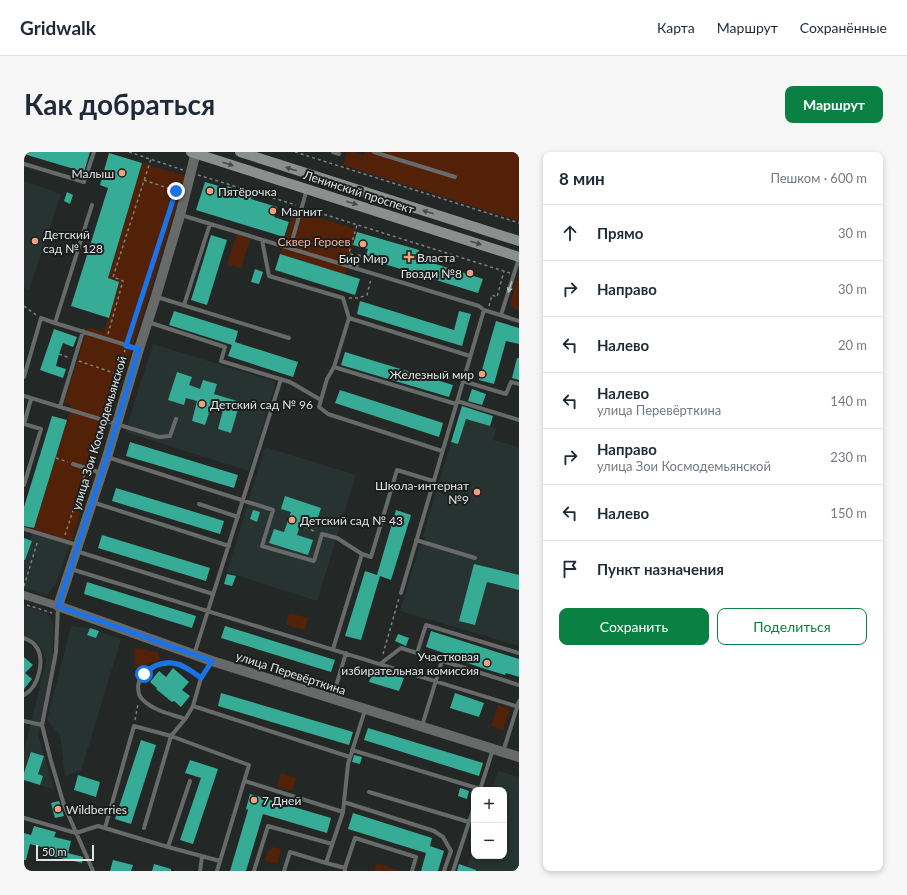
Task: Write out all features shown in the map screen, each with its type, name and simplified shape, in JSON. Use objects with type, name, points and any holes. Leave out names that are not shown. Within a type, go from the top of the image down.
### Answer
[{"type":"main road","name":"Ленинский проспект","points":[[194,152],[519,257]]},
{"type":"main road","name":"Ленинский проспект","points":[[240,152],[519,241]]},
{"type":"street","name":"улица Зои Космодемьянской","points":[[58,610],[76,548],[107,457],[156,296],[180,215],[191,172],[194,152]]},
{"type":"street","points":[[24,595],[58,610]]},
{"type":"street","name":"улица Перевёрткина","points":[[58,610],[421,728],[519,757]]},
{"type":"lane","points":[[24,164],[84,182],[94,152]]},
{"type":"lane","points":[[333,152],[339,154]]},
{"type":"lane","points":[[374,152],[455,177]]},
{"type":"lane","points":[[290,248],[308,190]]},
{"type":"lane","points":[[55,323],[92,205]]},
{"type":"lane","points":[[180,215],[480,306],[486,311],[519,321]]},
{"type":"lane","points":[[184,305],[210,224]]},
{"type":"lane","points":[[262,240],[269,276],[343,298],[349,318],[334,367],[326,379],[319,407],[328,414],[442,451]]},
{"type":"lane","points":[[356,268],[359,256]]},
{"type":"lane","points":[[501,315],[519,257]]},
{"type":"lane","points":[[156,296],[289,338]]},
{"type":"lane","points":[[401,593],[470,356],[486,311]]},
{"type":"lane","points":[[24,377],[41,318],[106,340],[139,349]]},
{"type":"lane","points":[[349,318],[470,356]]},
{"type":"lane","points":[[148,322],[225,347],[221,361],[290,382],[321,400]]},
{"type":"lane","points":[[60,407],[83,331]]},
{"type":"lane","points":[[334,367],[519,420]]},
{"type":"lane","points":[[194,654],[281,379]]},
{"type":"lane","points":[[463,381],[506,394],[511,382],[519,384]]},
{"type":"lane","points":[[24,396],[159,437],[170,436],[176,419]]},
{"type":"lane","points":[[24,485],[40,429],[24,424],[31,399]]},
{"type":"lane","points":[[107,457],[273,510],[262,546],[314,561],[322,534],[337,538],[362,554],[371,557],[397,470],[433,481]]},
{"type":"lane","points":[[73,464],[101,473]]},
{"type":"lane","points":[[92,502],[228,546]]},
{"type":"lane","points":[[199,504],[238,517]]},
{"type":"lane","points":[[24,529],[63,541],[76,548],[213,594]]},
{"type":"lane","points":[[416,540],[475,558]]},
{"type":"lane","points":[[334,649],[362,554]]},
{"type":"lane","points":[[70,569],[334,649],[518,707]]},
{"type":"lane","points":[[58,610],[56,652],[42,725],[64,805],[93,871]]},
{"type":"lane","points":[[417,653],[426,625],[519,653]]},
{"type":"lane","points":[[24,638],[36,646],[39,652],[40,661],[40,671],[36,683],[28,693],[24,695]]},
{"type":"lane","points":[[380,664],[402,648],[519,685]]},
{"type":"lane","points":[[332,699],[346,653]]},
{"type":"lane","points":[[144,828],[171,736],[185,719],[193,706],[201,678],[212,661]]},
{"type":"lane","points":[[421,728],[442,661]]},
{"type":"lane","points":[[185,719],[162,712],[142,700],[139,696],[138,690],[140,679],[148,669],[166,663],[181,664],[201,678]]},
{"type":"lane","points":[[481,787],[518,707],[519,701]]},
{"type":"lane","points":[[193,706],[350,757]]},
{"type":"lane","points":[[326,863],[342,812],[348,764],[365,710]]},
{"type":"lane","points":[[24,721],[42,725]]},
{"type":"lane","points":[[104,828],[134,726],[171,736],[249,765],[217,871]]},
{"type":"lane","points":[[352,750],[473,787]]},
{"type":"lane","points":[[168,847],[190,780]]},
{"type":"lane","points":[[245,781],[342,812]]},
{"type":"lane","points":[[369,792],[469,822]]},
{"type":"lane","points":[[344,802],[434,831],[443,837],[451,851],[444,871]]},
{"type":"lane","points":[[453,871],[471,816]]},
{"type":"lane","points":[[24,818],[76,833],[98,826],[220,861]]},
{"type":"lane","points":[[254,871],[268,826],[332,844]]},
{"type":"lane","points":[[284,871],[290,852],[345,870],[355,838],[416,857],[412,871]]},
{"type":"lane","points":[[200,871],[202,857]]},
{"type":"path","points":[[129,152],[514,274]]},
{"type":"path","points":[[295,152],[519,223]]},
{"type":"path","points":[[106,340],[123,281],[113,277],[151,159]]},
{"type":"path","points":[[63,541],[176,191],[144,180]]},
{"type":"path","points":[[357,224],[349,254],[359,256]]},
{"type":"path","points":[[486,311],[492,295],[497,297],[504,271]]},
{"type":"path","points":[[343,298],[358,298],[367,295],[370,281]]},
{"type":"path","points":[[24,306],[41,318]]},
{"type":"path","points":[[59,354],[117,374]]},
{"type":"path","points":[[56,458],[73,464]]},
{"type":"path","points":[[300,525],[322,534]]},
{"type":"path","points":[[24,586],[40,534]]},
{"type":"path","points":[[380,664],[401,593]]},
{"type":"path","points":[[24,604],[58,610]]},
{"type":"path","points":[[134,726],[137,711]]},
{"type":"shaded area","name":"Детский сад № 128","points":[[24,181],[61,194],[29,290],[24,288]]},
{"type":"shaded area","name":"Детский сад № 96","points":[[153,344],[276,382],[249,471],[125,432]]},
{"type":"shaded area","name":"Школа-интернат №9","points":[[466,419],[496,428],[493,440],[519,447],[519,646],[400,611],[420,545],[423,545],[424,542],[425,538],[423,536],[451,442],[458,444]]},
{"type":"shaded area","name":"Детский сад № 43","points":[[265,447],[356,475],[317,601],[227,572]]},
{"type":"shaded area","points":[[33,529],[71,541],[56,583],[47,596],[24,588],[24,556],[27,556]]},
{"type":"shaded area","points":[[24,606],[48,614],[53,622],[53,654],[38,735],[54,789],[24,781],[24,751],[46,661],[43,651],[37,642],[24,635]]},
{"type":"shaded area","points":[[71,626],[88,628],[121,639],[81,771],[65,776],[60,735],[47,720]]},
{"type":"shaded area","points":[[498,771],[519,777],[519,871],[466,871],[471,856],[471,859],[507,859],[507,787],[493,787]]},
{"type":"green space","points":[[347,152],[353,152],[364,156],[365,152],[519,152],[519,221],[343,165]]},
{"type":"green space","points":[[142,163],[186,176],[71,541],[33,529],[72,405],[64,403],[88,327],[104,332],[119,282],[108,278]]},
{"type":"green space","name":"Сквер Героев","points":[[294,210],[356,229],[345,275],[280,254]]},
{"type":"green space","points":[[237,234],[250,239],[241,268],[227,264]]},
{"type":"green space","points":[[516,280],[519,281],[519,310],[515,309],[510,304]]},
{"type":"green space","points":[[289,613],[308,618],[305,630],[286,625]]},
{"type":"green space","points":[[139,648],[159,653],[159,660],[135,668],[134,649]]},
{"type":"green space","points":[[498,705],[510,709],[503,730],[491,726]]},
{"type":"green space","points":[[281,773],[296,778],[292,791],[277,786]]},
{"type":"green space","points":[[273,847],[281,849],[277,864],[265,861],[268,851]]},
{"type":"green space","points":[[377,863],[397,870],[397,871],[374,871]]},
{"type":"building","points":[[24,152],[90,152],[84,172],[24,154]]},
{"type":"building","points":[[109,153],[142,163],[108,278],[119,282],[109,318],[71,306],[108,188],[100,185]]},
{"type":"building","points":[[205,182],[239,190],[239,192],[252,196],[251,199],[277,207],[274,217],[289,222],[284,237],[196,210]]},
{"type":"building","points":[[67,192],[73,195],[70,204],[64,201]]},
{"type":"building","points":[[357,232],[419,250],[417,258],[483,279],[478,293],[365,258],[368,249],[353,245]]},
{"type":"building","points":[[211,235],[227,240],[207,305],[191,300]]},
{"type":"building","points":[[280,254],[360,279],[355,295],[275,270]]},
{"type":"building","points":[[255,269],[263,272],[259,284],[251,282]]},
{"type":"building","points":[[360,301],[454,330],[459,311],[471,314],[462,346],[357,314]]},
{"type":"building","points":[[174,311],[238,331],[235,342],[298,362],[293,377],[228,356],[232,345],[169,325]]},
{"type":"building","points":[[496,321],[519,328],[519,344],[506,341],[494,384],[479,380]]},
{"type":"building","points":[[54,329],[77,337],[73,347],[63,343],[59,354],[56,366],[66,369],[63,378],[40,370]]},
{"type":"building","points":[[345,352],[453,385],[449,397],[341,365]]},
{"type":"building","points":[[517,358],[519,358],[519,380],[512,378]]},
{"type":"building","points":[[177,372],[192,377],[189,385],[200,389],[203,380],[217,384],[214,394],[240,402],[231,433],[218,429],[223,410],[211,407],[205,425],[192,421],[197,401],[186,398],[184,405],[168,400]]},
{"type":"building","points":[[472,389],[486,394],[482,405],[468,401]]},
{"type":"building","points":[[340,390],[443,423],[439,437],[335,403]]},
{"type":"building","points":[[462,406],[493,416],[490,426],[466,419],[458,444],[451,442]]},
{"type":"building","points":[[52,416],[67,420],[34,528],[24,526],[24,507]]},
{"type":"building","points":[[130,442],[238,475],[234,488],[126,456]]},
{"type":"building","points":[[116,488],[224,521],[220,534],[112,501]]},
{"type":"building","points":[[285,496],[321,508],[317,520],[303,515],[297,535],[313,540],[308,555],[269,543],[274,529],[284,532],[291,512],[281,509]]},
{"type":"building","points":[[253,510],[260,512],[257,522],[250,519]]},
{"type":"building","points":[[396,510],[411,515],[391,580],[380,576],[361,640],[345,636],[365,571],[377,575]]},
{"type":"building","points":[[102,535],[210,568],[206,581],[98,548]]},
{"type":"building","points":[[24,538],[32,541],[25,560],[24,560]]},
{"type":"building","points":[[474,564],[519,575],[519,590],[487,582],[475,625],[459,621]]},
{"type":"building","points":[[227,574],[236,576],[232,586],[224,584]]},
{"type":"building","points":[[87,582],[196,616],[192,628],[84,594]]},
{"type":"building","points":[[225,626],[335,660],[331,672],[221,638]]},
{"type":"building","points":[[90,628],[99,631],[96,638],[87,635]]},
{"type":"building","points":[[431,631],[519,659],[519,677],[506,673],[505,675],[482,668],[459,660],[459,658],[426,647]]},
{"type":"building","points":[[398,634],[409,638],[406,646],[395,641]]},
{"type":"building","points":[[24,657],[33,665],[25,673],[32,679],[24,689]]},
{"type":"building","points":[[173,668],[189,682],[182,690],[190,696],[181,707],[174,701],[172,702],[150,682],[159,671],[166,677]]},
{"type":"building","points":[[373,669],[404,678],[399,691],[369,682]]},
{"type":"building","points":[[221,693],[353,732],[349,745],[218,706]]},
{"type":"building","points":[[455,693],[484,703],[479,717],[450,708]]},
{"type":"building","points":[[368,728],[483,763],[479,776],[364,740]]},
{"type":"building","points":[[141,740],[156,745],[131,824],[115,819]]},
{"type":"building","points":[[31,752],[44,756],[38,774],[43,776],[40,785],[24,780],[24,773]]},
{"type":"building","points":[[354,755],[362,757],[360,764],[352,762]]},
{"type":"building","points":[[190,760],[218,769],[193,844],[180,840],[201,778],[185,773]]},
{"type":"building","points":[[78,775],[100,782],[96,797],[74,790]]},
{"type":"building","points":[[460,788],[469,791],[467,799],[458,796]]},
{"type":"building","points":[[250,794],[331,818],[327,833],[263,814],[246,871],[230,871],[248,810],[246,809]]},
{"type":"building","name":"Wildberries","points":[[59,801],[64,816],[55,818],[51,803]]},
{"type":"building","points":[[353,813],[432,838],[430,846],[444,851],[438,871],[421,871],[426,853],[348,829]]},
{"type":"building","points":[[34,826],[56,832],[54,837],[71,841],[68,853],[83,857],[82,863],[48,855],[49,849],[30,844],[26,860],[24,860],[24,833],[31,835]]},
{"type":"building","points":[[113,860],[133,865],[131,871],[110,871]]},
{"type":"building","points":[[154,864],[171,869],[171,871],[152,871]]},
{"type":"building","points":[[459,864],[476,870],[476,871],[457,871]]},
{"type":"place","name":"Малыш","points":[[122,173]]},
{"type":"place","name":"Пятёрочка","points":[[210,191]]},
{"type":"place","name":"Магнит","points":[[273,211]]},
{"type":"place","name":"Детский сад № 128","points":[[35,241]]},
{"type":"place","name":"Бир Мир","points":[[363,244]]},
{"type":"place","name":"Власта","points":[[409,257]]},
{"type":"place","name":"Гвозди №8","points":[[470,273]]},
{"type":"place","name":"Железный мир","points":[[482,374]]},
{"type":"place","name":"Детский сад № 96","points":[[202,404]]},
{"type":"place","name":"Школа-интернат №9","points":[[477,492]]},
{"type":"place","name":"Детский сад № 43","points":[[292,520]]},
{"type":"place","name":"Участковая избирательная комиссия","points":[[487,663]]},
{"type":"place","name":"7 Дней","points":[[254,800]]},
{"type":"place","name":"Wildberries","points":[[58,809]]},
{"type":"route","points":[[144,674],[148,669],[155,666],[166,663],[175,663],[181,664],[188,668],[201,678],[212,661],[58,606],[107,457],[139,349],[126,346],[176,191]]}]
